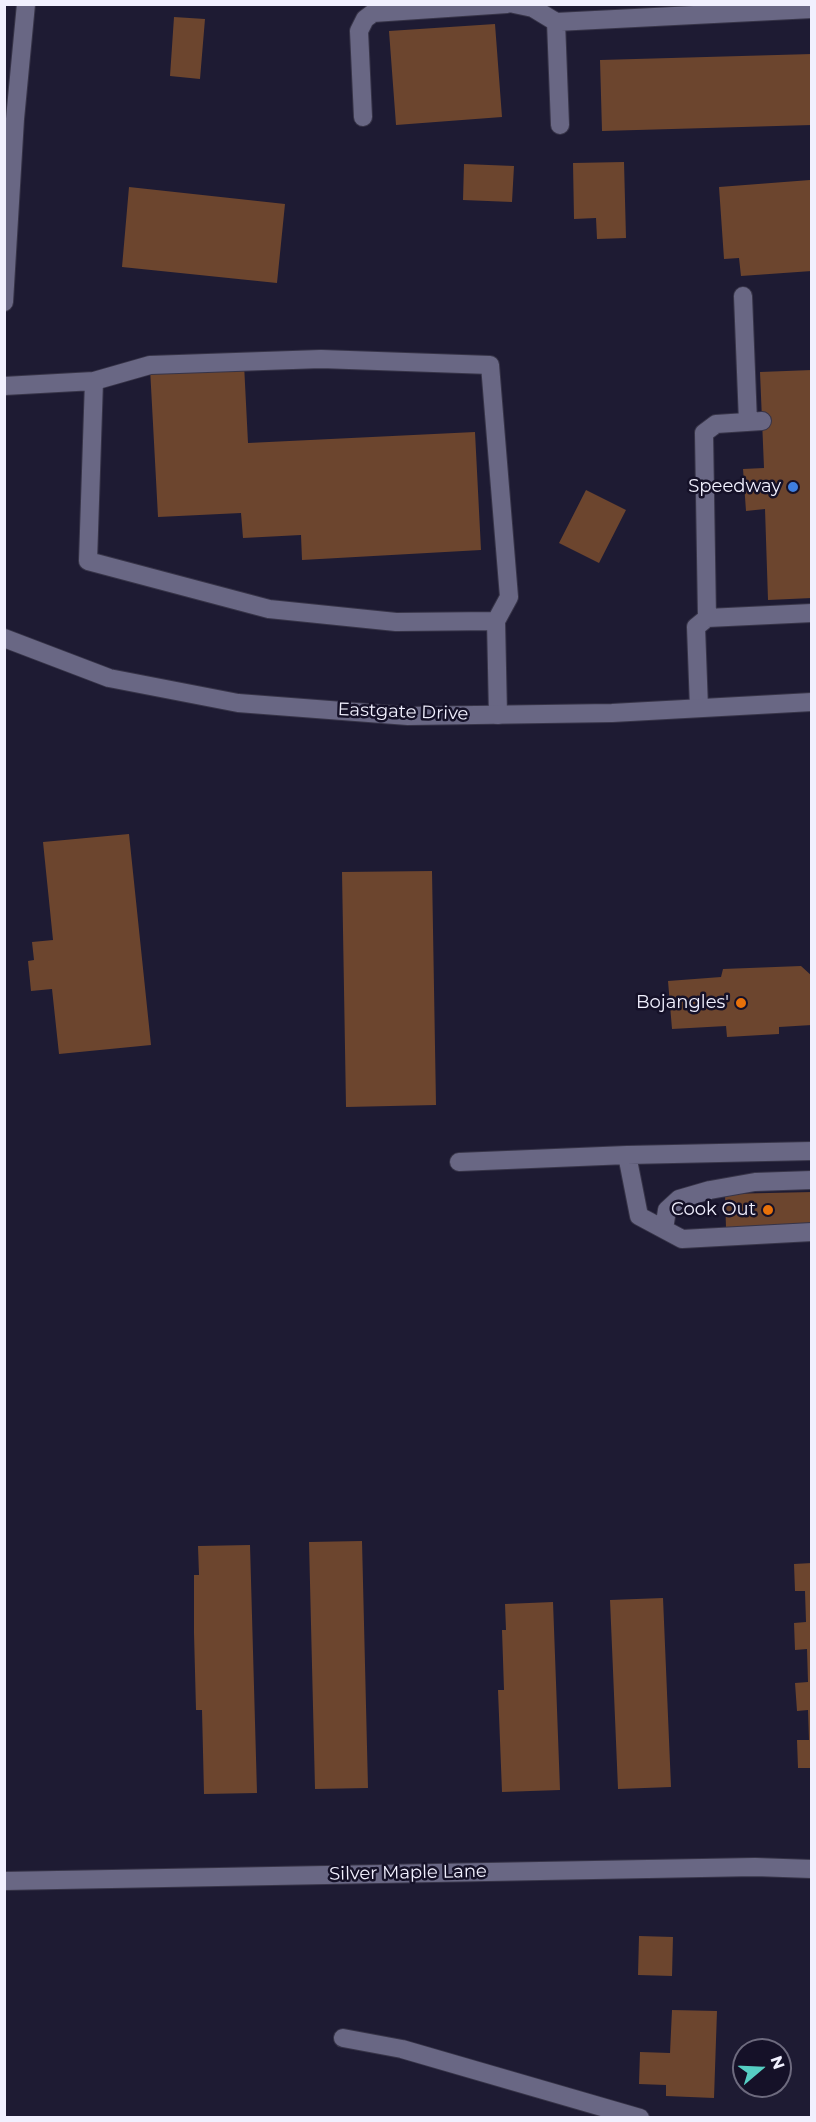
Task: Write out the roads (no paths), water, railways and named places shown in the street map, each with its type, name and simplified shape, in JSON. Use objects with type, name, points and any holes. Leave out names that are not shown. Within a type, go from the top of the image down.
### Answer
[{"type":"street","points":[[4,302],[10,118],[26,4]]},
{"type":"street","points":[[363,117],[359,30],[373,13],[507,4]]},
{"type":"street","points":[[514,4],[533,8],[556,22],[812,9]]},
{"type":"street","points":[[556,22],[560,125]]},
{"type":"street","points":[[707,618],[704,434],[716,424],[755,422],[743,296]]},
{"type":"street","points":[[4,386],[94,381],[150,364],[321,360],[490,366],[509,597],[496,621],[498,715]]},
{"type":"street","points":[[94,381],[88,561],[269,609],[396,622],[496,621]]},
{"type":"street","points":[[699,708],[696,627],[707,618],[812,613]]},
{"type":"street","name":"Eastgate Drive","points":[[4,638],[109,678],[238,703],[408,716],[612,713],[812,702]]},
{"type":"street","points":[[459,1162],[812,1151]]},
{"type":"street","points":[[627,1155],[639,1216],[682,1239],[812,1232]]},
{"type":"street","points":[[664,1229],[667,1210],[679,1199],[710,1190],[755,1182],[812,1180]]},
{"type":"street","name":"Silver Maple Lane","points":[[4,1881],[743,1867],[812,1869]]},
{"type":"street","points":[[343,2038],[402,2049],[640,2118]]},
{"type":"place","name":"Speedway","points":[[793,487]]},
{"type":"place","name":"Bojangles'","points":[[741,1003]]},
{"type":"place","name":"Cook Out","points":[[768,1210]]}]
